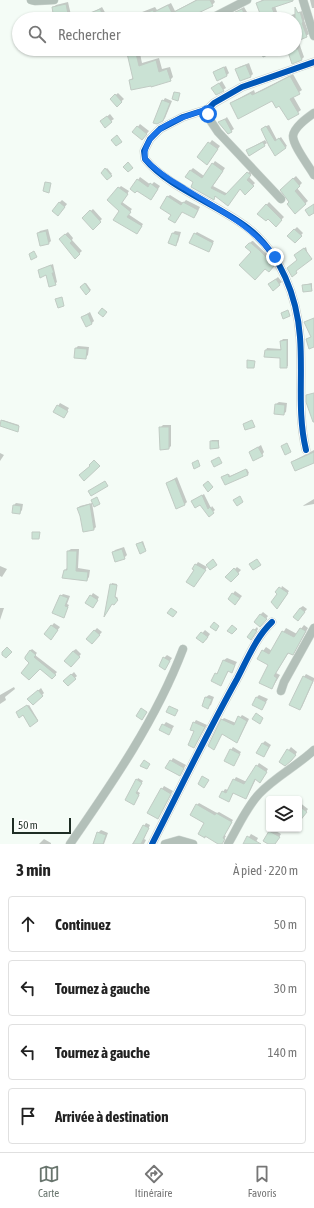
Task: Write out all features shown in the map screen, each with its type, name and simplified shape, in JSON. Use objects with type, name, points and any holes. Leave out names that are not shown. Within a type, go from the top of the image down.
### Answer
[{"type":"street","points":[[31,0],[54,0]]},
{"type":"street","points":[[224,12],[248,0]]},
{"type":"street","points":[[303,0],[314,36]]},
{"type":"street","points":[[306,450],[300,419],[300,338],[298,320],[285,277],[275,257],[264,243],[248,228],[159,173],[145,159],[144,151],[150,140],[160,129],[183,116],[208,109],[214,103],[242,87],[314,62]]},
{"type":"street","points":[[208,109],[210,120],[218,132],[281,199]]},
{"type":"street","points":[[314,113],[296,128],[293,136],[296,146],[314,175]]},
{"type":"street","points":[[152,844],[224,702],[255,646],[272,622]]},
{"type":"street","points":[[281,691],[284,682],[314,629]]},
{"type":"street","points":[[70,844],[107,792],[143,734],[173,677],[183,649]]},
{"type":"street","points":[[228,844],[252,803],[259,794],[314,750]]},
{"type":"street","points":[[165,844],[179,840],[193,844]]},
{"type":"building","points":[[197,0],[210,0],[213,6],[200,12],[174,12]]},
{"type":"building","points":[[264,0],[293,0],[272,8],[274,12],[259,12],[256,3]]},
{"type":"building","points":[[66,4],[68,12],[53,12],[52,7]]},
{"type":"building","points":[[168,5],[172,12],[154,12]]},
{"type":"building","points":[[100,9],[102,12],[92,12]]},
{"type":"building","points":[[242,9],[244,12],[235,12]]},
{"type":"building","points":[[302,23],[307,37],[302,39]]},
{"type":"building","points":[[128,56],[137,56],[139,66],[156,60],[159,72],[167,69],[171,81],[151,87],[131,90],[129,80],[133,79]]},
{"type":"building","points":[[289,56],[301,56],[302,60],[292,64]]},
{"type":"building","points":[[246,65],[251,77],[240,81],[235,69]]},
{"type":"building","points":[[224,67],[227,76],[217,81],[213,72]]},
{"type":"building","points":[[290,76],[300,94],[290,99],[299,114],[288,120],[279,106],[276,108],[272,101],[238,119],[230,103],[251,93],[252,95]]},
{"type":"building","points":[[219,83],[224,91],[216,95],[211,88]]},
{"type":"building","points":[[174,92],[180,93],[178,101],[172,99]]},
{"type":"building","points":[[115,94],[122,102],[117,107],[110,99]]},
{"type":"building","points":[[162,100],[170,103],[163,121],[157,124],[153,123]]},
{"type":"building","points":[[107,116],[112,122],[105,128],[100,121]]},
{"type":"building","points":[[225,119],[232,132],[228,134],[218,122]]},
{"type":"building","points":[[137,126],[147,134],[142,140],[132,132]]},
{"type":"building","points":[[266,126],[275,141],[279,138],[286,148],[275,156],[261,129]]},
{"type":"building","points":[[117,135],[122,142],[116,146],[111,140]]},
{"type":"building","points":[[208,142],[218,149],[207,165],[197,157]]},
{"type":"building","points":[[263,142],[265,146],[249,156],[246,150]]},
{"type":"building","points":[[128,162],[133,168],[128,172],[123,167]]},
{"type":"building","points":[[212,163],[223,171],[211,188],[225,195],[247,172],[251,175],[247,180],[254,186],[245,195],[240,189],[228,206],[215,196],[214,200],[191,187],[193,182],[185,177],[190,170],[202,178]]},
{"type":"building","points":[[105,168],[112,176],[107,180],[101,173]]},
{"type":"building","points":[[293,178],[300,186],[295,191],[306,204],[295,214],[287,204],[289,202],[280,190]]},
{"type":"building","points":[[137,179],[148,187],[150,183],[158,189],[151,200],[137,191],[135,193],[130,189]]},
{"type":"building","points":[[45,182],[51,183],[49,193],[43,191]]},
{"type":"building","points":[[118,187],[128,194],[121,204],[131,212],[127,217],[142,226],[137,234],[113,220],[119,211],[107,200]]},
{"type":"building","points":[[167,196],[181,205],[183,202],[198,210],[194,218],[182,212],[175,223],[168,219],[171,215],[160,208]]},
{"type":"building","points":[[59,202],[65,207],[58,216],[52,211]]},
{"type":"building","points":[[266,204],[282,220],[276,227],[268,219],[266,221],[257,214]]},
{"type":"building","points":[[314,204],[314,213],[309,216],[305,210]]},
{"type":"building","points":[[90,210],[101,222],[93,230],[82,218]]},
{"type":"building","points":[[294,229],[302,236],[295,243],[287,236]]},
{"type":"building","points":[[46,231],[49,244],[40,246],[37,233]]},
{"type":"building","points":[[172,233],[179,235],[176,246],[168,243]]},
{"type":"building","points":[[194,233],[213,243],[209,252],[189,243]]},
{"type":"building","points":[[65,234],[72,241],[70,243],[80,254],[75,259],[59,239]]},
{"type":"building","points":[[249,243],[259,250],[274,266],[269,272],[265,269],[255,280],[239,265],[251,252],[245,247]]},
{"type":"building","points":[[304,248],[312,259],[296,271],[297,273],[292,277],[287,268],[297,260],[294,255]]},
{"type":"building","points":[[34,251],[37,257],[31,260],[29,254]]},
{"type":"building","points":[[51,265],[56,285],[49,287],[46,275],[40,278],[38,270]]},
{"type":"building","points":[[276,279],[280,285],[273,291],[268,284]]},
{"type":"building","points":[[85,283],[90,291],[86,295],[80,287]]},
{"type":"building","points":[[311,284],[312,291],[303,292],[302,285]]},
{"type":"building","points":[[62,297],[64,306],[58,308],[55,299]]},
{"type":"building","points":[[102,308],[107,312],[103,317],[98,313]]},
{"type":"building","points":[[288,310],[290,316],[283,319],[281,313]]},
{"type":"building","points":[[88,314],[92,324],[86,327],[81,317]]},
{"type":"building","points":[[314,318],[314,347],[309,349],[306,339],[311,337],[304,322]]},
{"type":"building","points":[[287,340],[287,368],[280,368],[280,358],[264,357],[265,350],[281,350],[280,341]]},
{"type":"building","points":[[75,348],[87,349],[86,359],[74,358]]},
{"type":"building","points":[[247,360],[255,361],[254,368],[247,368]]},
{"type":"building","points":[[314,393],[313,422],[306,402],[306,395]]},
{"type":"building","points":[[275,404],[285,405],[284,415],[274,414]]},
{"type":"building","points":[[57,405],[68,411],[64,418],[53,412]]},
{"type":"building","points":[[1,420],[19,426],[18,432],[0,426]]},
{"type":"building","points":[[252,420],[255,427],[245,430],[243,424]]},
{"type":"building","points":[[159,427],[169,427],[169,449],[160,450]]},
{"type":"building","points":[[210,441],[218,441],[219,448],[210,449]]},
{"type":"building","points":[[287,443],[291,452],[285,455],[281,446]]},
{"type":"building","points":[[258,447],[263,456],[253,461],[249,452]]},
{"type":"building","points":[[314,452],[314,463],[295,471],[291,462]]},
{"type":"building","points":[[219,457],[222,463],[214,467],[211,461]]},
{"type":"building","points":[[94,460],[100,466],[84,481],[79,475],[90,466],[89,465]]},
{"type":"building","points":[[198,460],[200,466],[194,469],[192,463]]},
{"type":"building","points":[[246,469],[248,475],[225,485],[221,477],[228,474],[229,477]]},
{"type":"building","points":[[175,479],[185,505],[176,509],[166,483]]},
{"type":"building","points":[[105,481],[108,486],[91,496],[88,491]]},
{"type":"building","points":[[208,481],[213,487],[208,492],[203,485]]},
{"type":"building","points":[[202,495],[208,509],[210,507],[214,513],[209,517],[200,505],[195,508],[191,501]]},
{"type":"building","points":[[240,496],[243,502],[237,506],[233,500]]},
{"type":"building","points":[[97,497],[100,504],[94,507],[91,500]]},
{"type":"building","points":[[90,504],[94,530],[83,532],[77,508]]},
{"type":"building","points":[[13,505],[21,506],[20,514],[12,513]]},
{"type":"building","points":[[32,532],[40,532],[39,539],[32,539]]},
{"type":"building","points":[[142,542],[146,551],[140,554],[136,544]]},
{"type":"building","points":[[122,549],[125,559],[115,562],[112,552]]},
{"type":"building","points":[[67,551],[77,551],[76,571],[88,572],[87,581],[62,578],[64,570],[67,570]]},
{"type":"building","points":[[213,559],[217,565],[210,570],[206,565]]},
{"type":"building","points":[[257,559],[261,565],[253,570],[249,564]]},
{"type":"building","points":[[195,564],[206,570],[194,587],[186,582],[194,570],[192,569]]},
{"type":"building","points":[[234,568],[239,574],[231,582],[225,577]]},
{"type":"building","points":[[110,584],[117,585],[115,597],[118,600],[114,605],[112,604],[104,617]]},
{"type":"building","points":[[279,587],[288,593],[277,609],[271,602],[277,594],[275,592]]},
{"type":"building","points":[[232,593],[240,598],[235,605],[228,599]]},
{"type":"building","points":[[60,595],[68,598],[65,606],[68,607],[64,618],[52,613]]},
{"type":"building","points":[[90,595],[98,600],[93,608],[85,603]]},
{"type":"building","points":[[171,608],[177,612],[173,617],[167,613]]},
{"type":"building","points":[[300,608],[305,612],[298,621],[293,617]]},
{"type":"building","points":[[260,614],[267,619],[260,627],[254,622]]},
{"type":"building","points":[[214,622],[219,626],[216,631],[210,627]]},
{"type":"building","points":[[51,625],[58,630],[51,640],[44,634]]},
{"type":"building","points":[[232,625],[237,629],[232,634],[227,631]]},
{"type":"building","points":[[300,628],[306,631],[293,655],[288,653],[274,676],[277,678],[272,689],[259,683],[268,665],[257,659],[262,650],[269,654],[282,631],[294,637]]},
{"type":"building","points":[[253,629],[257,631],[251,640],[247,637]]},
{"type":"building","points":[[94,630],[100,635],[92,644],[86,639]]},
{"type":"building","points":[[201,632],[208,637],[203,643],[196,638]]},
{"type":"building","points":[[7,647],[12,652],[6,658],[2,655],[2,652]]},
{"type":"building","points":[[30,650],[36,655],[34,657],[56,675],[52,679],[40,669],[29,680],[21,673],[29,663],[25,657]]},
{"type":"building","points":[[73,651],[80,657],[71,667],[64,661]]},
{"type":"building","points":[[163,657],[170,661],[165,670],[159,666]]},
{"type":"building","points":[[223,660],[235,665],[232,673],[228,671],[221,686],[211,681],[215,673],[217,674]]},
{"type":"building","points":[[71,674],[76,679],[68,686],[63,681]]},
{"type":"building","points":[[303,676],[313,681],[300,710],[289,705]]},
{"type":"building","points":[[38,690],[43,696],[33,705],[27,699]]},
{"type":"building","points":[[205,697],[212,699],[208,709],[202,706]]},
{"type":"building","points":[[256,697],[266,702],[262,710],[252,705]]},
{"type":"building","points":[[27,705],[38,721],[30,727],[23,715],[19,718],[16,712]]},
{"type":"building","points":[[169,706],[178,710],[175,716],[166,712]]},
{"type":"building","points":[[141,708],[147,712],[142,720],[136,716]]},
{"type":"building","points":[[256,713],[263,718],[260,724],[252,719]]},
{"type":"building","points":[[238,716],[247,721],[237,743],[222,734],[214,750],[208,746],[221,719],[234,725]]},
{"type":"building","points":[[193,722],[205,727],[194,748],[188,745],[194,731],[190,730]]},
{"type":"building","points":[[162,724],[172,729],[169,735],[159,730]]},
{"type":"building","points":[[262,743],[269,747],[264,757],[256,753]]},
{"type":"building","points":[[230,749],[240,754],[234,766],[224,761]]},
{"type":"building","points":[[287,749],[296,755],[285,766],[279,762]]},
{"type":"building","points":[[144,760],[150,764],[147,769],[140,766]]},
{"type":"building","points":[[170,760],[184,768],[180,776],[165,768]]},
{"type":"building","points":[[256,765],[267,772],[260,783],[255,779],[246,799],[233,793],[229,802],[219,797],[222,791],[226,793],[233,779],[244,784]]},
{"type":"building","points":[[202,776],[209,780],[204,788],[198,784]]},
{"type":"building","points":[[136,779],[142,783],[136,793],[139,795],[134,805],[125,800]]},
{"type":"building","points":[[161,788],[171,794],[158,819],[147,813]]},
{"type":"building","points":[[196,804],[215,815],[216,813],[232,822],[223,838],[225,839],[222,844],[218,844],[205,836],[205,838],[198,834],[204,823],[190,815]]},
{"type":"building","points":[[302,808],[307,812],[302,818]]},
{"type":"building","points":[[143,825],[149,828],[141,844],[133,844]]},
{"type":"building","points":[[97,832],[106,835],[103,844],[93,844]]},
{"type":"building","points":[[268,832],[280,837],[275,844],[268,844],[263,841]]},
{"type":"building","points":[[247,836],[261,844],[243,844]]},
{"type":"cycle path","points":[[306,450],[302,422],[301,351],[298,322],[291,292],[278,263],[270,250],[248,228],[236,219],[167,179],[145,159],[144,151],[150,139],[160,129],[183,117],[208,109],[214,103],[242,87],[314,62]]},
{"type":"cycle path","points":[[152,844],[252,649],[266,628],[272,622]]},
{"type":"route","points":[[208,114],[208,109],[183,116],[160,129],[150,140],[144,151],[145,159],[159,173],[248,228],[264,243],[275,257]]}]
